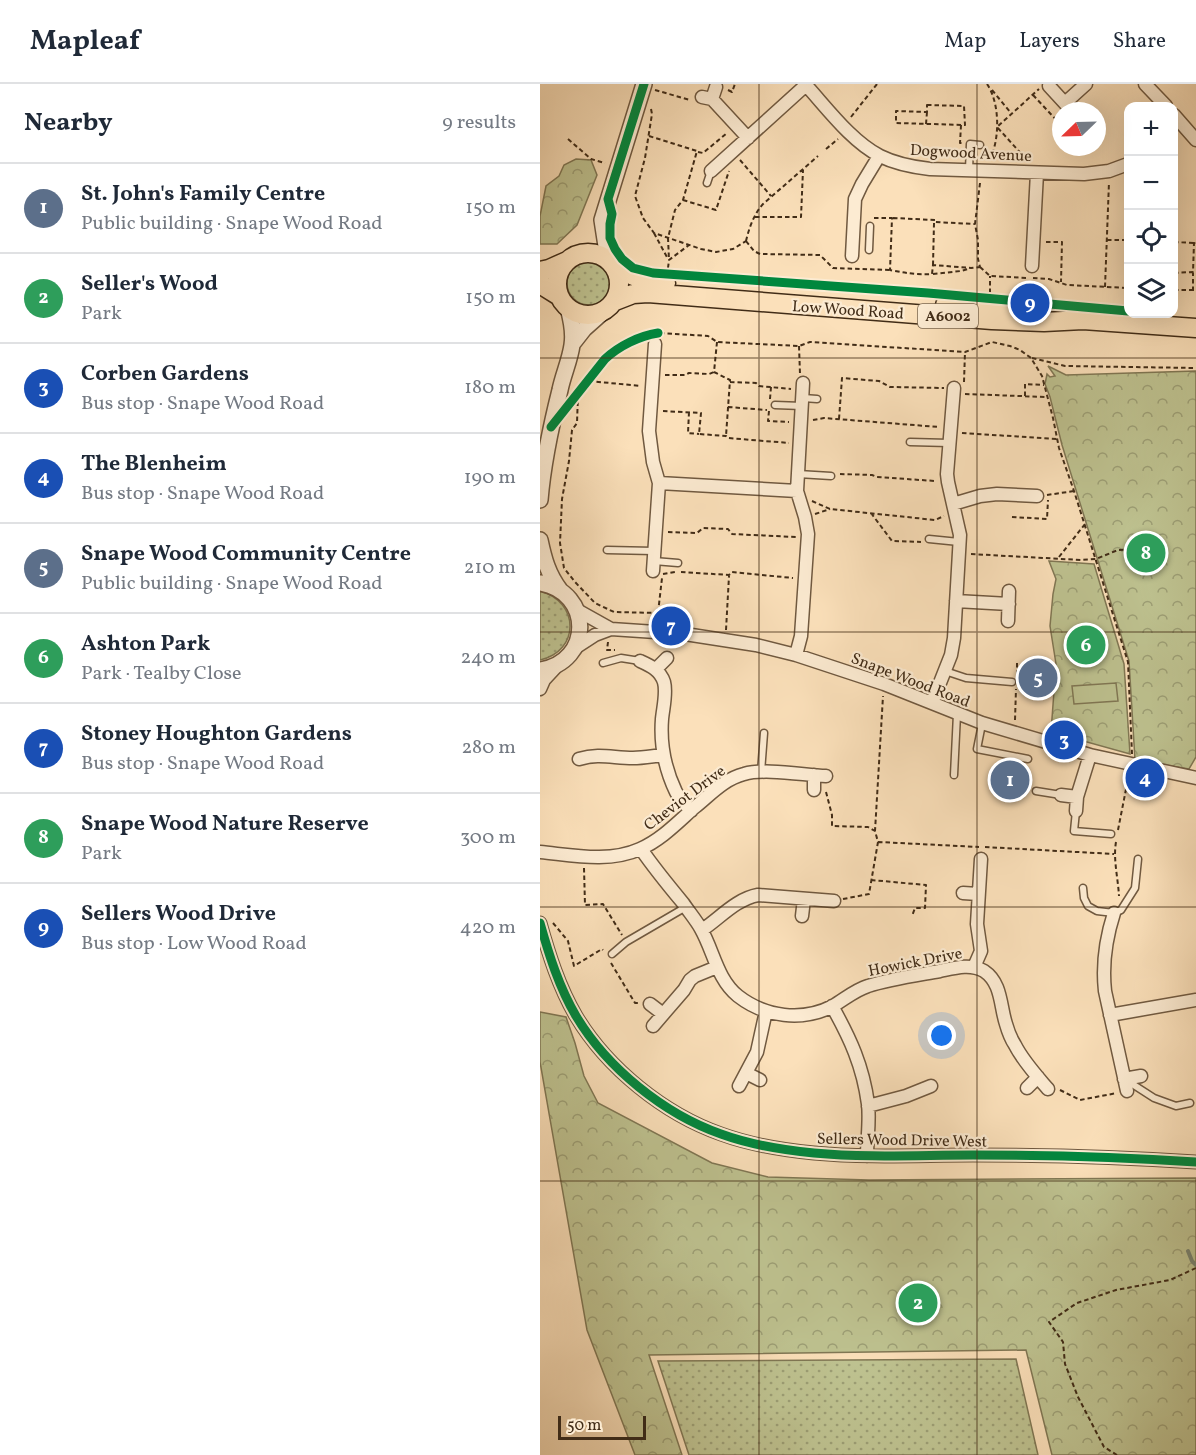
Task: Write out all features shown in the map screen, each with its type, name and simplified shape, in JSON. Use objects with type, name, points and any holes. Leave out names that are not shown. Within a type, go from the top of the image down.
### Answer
[{"type":"main road","points":[[540,271],[580,254],[594,253],[611,262],[620,283],[619,292],[608,307],[593,316],[575,313],[540,284]]},
{"type":"main road","points":[[563,302],[557,290],[558,277],[567,261]]},
{"type":"main road","name":"Low Wood Road","points":[[611,262],[633,277],[645,281],[764,292],[1058,312],[1083,320]]},
{"type":"main road","name":"Low Wood Road","points":[[608,307],[633,294],[648,293],[992,321],[1083,320],[1196,327]]},
{"type":"street","points":[[1073,102],[1086,84]]},
{"type":"street","points":[[611,262],[602,220],[644,85]]},
{"type":"street","name":"Dogwood Avenue","points":[[806,85],[845,129],[864,146],[896,163],[930,169],[1084,174],[1109,171],[1124,165]]},
{"type":"street","points":[[711,171],[724,153],[748,138],[806,85]]},
{"type":"street","points":[[1047,85],[1064,102]]},
{"type":"street","points":[[1149,85],[1163,102]]},
{"type":"street","points":[[717,87],[703,99],[736,125],[748,138]]},
{"type":"street","points":[[1178,126],[1196,140]]},
{"type":"street","points":[[852,256],[855,199],[879,156]]},
{"type":"street","points":[[1032,266],[1029,247],[1037,173]]},
{"type":"street","points":[[839,240],[853,238]]},
{"type":"street","points":[[540,500],[551,427],[573,343],[572,320],[563,302]]},
{"type":"street","points":[[573,343],[584,329],[608,307]]},
{"type":"street","points":[[654,561],[658,483],[649,431],[656,333]]},
{"type":"street","points":[[932,703],[945,671],[954,638],[960,535],[948,482],[954,388]]},
{"type":"street","points":[[796,655],[801,636],[808,538],[797,490],[803,394]]},
{"type":"street","points":[[658,483],[797,490]]},
{"type":"street","points":[[954,507],[980,496],[1043,495]]},
{"type":"street","points":[[540,540],[552,579],[577,610],[580,627],[575,648],[544,680],[540,689]]},
{"type":"street","points":[[540,583],[560,590]]},
{"type":"street","points":[[956,601],[1009,598],[1008,621]]},
{"type":"street","name":"Snape Wood Road","points":[[577,610],[611,629]]},
{"type":"street","name":"Snape Wood Road","points":[[575,648],[595,635],[611,629],[726,639],[756,645],[796,655],[884,684],[982,723],[1090,755],[1196,778]]},
{"type":"street","points":[[656,669],[667,658]]},
{"type":"street","points":[[640,661],[656,669],[664,682],[663,755],[677,794],[691,811]]},
{"type":"street","points":[[540,670],[557,666]]},
{"type":"street","points":[[587,753],[634,758],[663,755]]},
{"type":"street","points":[[1076,811],[1077,798],[1090,755]]},
{"type":"street","name":"Cheviot Drive","points":[[540,852],[614,856],[627,854],[641,849],[663,835],[729,779],[761,772],[820,776]]},
{"type":"street","points":[[814,790],[820,776]]},
{"type":"street","points":[[1061,795],[1077,798]]},
{"type":"street","name":"Howick Drive","points":[[641,849],[702,930],[726,984],[750,1004],[785,1016],[809,1015],[832,1006],[869,985],[958,967],[975,967],[985,972],[994,981],[1010,1035],[1022,1058],[1048,1089]]},
{"type":"street","points":[[975,967],[981,951],[976,924],[981,860]]},
{"type":"street","points":[[963,893],[978,894]]},
{"type":"street","points":[[702,930],[748,897],[758,895],[834,901]]},
{"type":"street","points":[[802,916],[804,898]]},
{"type":"street","points":[[1117,911],[1108,931],[1104,984],[1125,1085],[1141,1076]]},
{"type":"street","name":"Sellers Wood Drive West","points":[[540,923],[551,962],[576,1017],[606,1058],[640,1089],[676,1113],[720,1134],[762,1146],[815,1153],[867,1156],[1110,1157],[1196,1162]]},
{"type":"street","points":[[652,1026],[695,975],[717,967]]},
{"type":"street","points":[[1110,1015],[1196,1000]]},
{"type":"street","points":[[650,1004],[663,1014]]},
{"type":"street","points":[[832,1006],[851,1040],[862,1074],[868,1106],[867,1156]]},
{"type":"street","points":[[740,1086],[757,1052],[766,1011]]},
{"type":"street","points":[[746,1073],[760,1080]]},
{"type":"street","points":[[1027,1088],[1038,1077]]},
{"type":"street","points":[[868,1106],[906,1096],[931,1086]]},
{"type":"lane","points":[[969,170],[970,144],[980,145]]},
{"type":"lane","points":[[707,183],[711,171]]},
{"type":"lane","points":[[869,250],[870,225]]},
{"type":"lane","points":[[853,238],[870,236]]},
{"type":"lane","points":[[775,405],[803,394],[818,399]]},
{"type":"lane","points":[[910,442],[950,434]]},
{"type":"lane","points":[[798,474],[831,476]]},
{"type":"lane","points":[[928,539],[959,547]]},
{"type":"lane","points":[[607,550],[654,561],[678,563]]},
{"type":"lane","points":[[603,663],[621,658],[640,661]]},
{"type":"lane","points":[[945,671],[966,678],[1012,682]]},
{"type":"lane","points":[[954,775],[957,713]]},
{"type":"lane","points":[[982,723],[977,749],[1028,759]]},
{"type":"lane","points":[[761,772],[764,733]]},
{"type":"lane","points":[[1036,791],[1061,795]]},
{"type":"lane","points":[[1076,811],[1074,831],[1115,832]]},
{"type":"lane","points":[[1083,888],[1088,906],[1096,911],[1117,911],[1136,888],[1138,859]]},
{"type":"lane","points":[[612,954],[626,942],[686,907]]},
{"type":"lane","points":[[1125,1085],[1176,1106],[1190,1103]]},
{"type":"path","points":[[826,149],[845,129],[877,84]]},
{"type":"path","points":[[988,84],[995,108],[997,127],[992,154],[979,184],[975,224],[980,267],[990,276],[1048,279],[1067,285],[1124,288]]},
{"type":"path","points":[[644,85],[703,99]]},
{"type":"path","points":[[644,85],[652,114],[645,158],[634,196],[669,260]]},
{"type":"path","points":[[997,127],[1047,85]]},
{"type":"path","points":[[990,89],[1011,113]]},
{"type":"path","points":[[1033,95],[1052,115]]},
{"type":"path","points":[[927,112],[896,111],[896,123],[927,124],[961,125],[965,125],[964,106],[927,105],[927,112],[927,124]]},
{"type":"path","points":[[724,153],[736,125]]},
{"type":"path","points":[[961,125],[960,143],[970,144]]},
{"type":"path","points":[[997,127],[1037,173]]},
{"type":"path","points":[[648,136],[697,152],[724,153],[771,196]]},
{"type":"path","points":[[568,140],[591,159],[618,167]]},
{"type":"path","points":[[667,273],[668,238],[675,210],[684,200],[697,152]]},
{"type":"path","points":[[684,200],[716,210],[731,164],[724,153]]},
{"type":"path","points":[[654,233],[716,252],[733,249],[746,241],[748,230],[763,204],[818,156]]},
{"type":"path","points":[[755,217],[801,217],[803,169]]},
{"type":"path","points":[[1106,287],[1109,171]]},
{"type":"path","points":[[854,217],[975,224]]},
{"type":"path","points":[[890,270],[892,218]]},
{"type":"path","points":[[933,274],[934,222]]},
{"type":"path","points":[[1107,240],[1124,240]]},
{"type":"path","points":[[746,241],[754,251],[760,254],[820,255],[833,268],[933,274],[980,267]]},
{"type":"path","points":[[1029,247],[1062,242],[1061,283]]},
{"type":"path","points":[[1178,242],[1195,243],[1194,291],[1178,290]]},
{"type":"path","points":[[669,260],[689,245]]},
{"type":"path","points":[[933,265],[971,268]]},
{"type":"path","points":[[1178,273],[1193,273]]},
{"type":"path","points":[[990,276],[990,299]]},
{"type":"path","points":[[979,297],[1002,300]]},
{"type":"path","points":[[656,333],[708,336],[717,342],[799,346],[810,342],[965,352],[992,342],[1020,350],[1031,358],[1042,376],[1059,448],[1128,662],[1131,764],[1115,832]]},
{"type":"path","points":[[714,372],[717,342]]},
{"type":"path","points":[[551,427],[591,377],[653,382],[689,373],[710,374],[714,372],[730,382],[756,383],[759,386],[803,394],[799,346]]},
{"type":"path","points":[[965,352],[964,394],[1048,397]]},
{"type":"path","points":[[1031,358],[1065,366],[1196,368]]},
{"type":"path","points":[[839,419],[842,378],[879,381],[890,387],[954,388]]},
{"type":"path","points":[[726,436],[730,382]]},
{"type":"path","points":[[1025,396],[1025,384],[1044,385]]},
{"type":"path","points":[[578,394],[577,423],[572,430],[562,499],[561,543],[564,568],[595,603],[614,612],[658,613]]},
{"type":"path","points":[[728,407],[770,410]]},
{"type":"path","points":[[651,410],[700,413],[699,434]]},
{"type":"path","points":[[689,412],[688,433],[800,444]]},
{"type":"path","points":[[801,423],[812,423],[814,419],[824,418],[950,434],[1057,440]]},
{"type":"path","points":[[831,476],[836,474],[872,475],[948,482]]},
{"type":"path","points":[[1012,517],[1047,519],[1043,495],[1074,491]]},
{"type":"path","points":[[801,504],[812,501],[830,509],[935,520],[954,507]]},
{"type":"path","points":[[871,513],[892,540],[924,543],[928,539]]},
{"type":"path","points":[[1058,559],[1085,524]]},
{"type":"path","points":[[656,532],[697,533],[703,528],[711,528],[728,529],[732,534],[808,538]]},
{"type":"path","points":[[959,547],[1081,560],[1096,559],[1118,550],[1153,550]]},
{"type":"path","points":[[661,632],[658,613],[662,574],[677,572],[729,575],[732,572],[805,579]]},
{"type":"path","points":[[726,639],[729,575]]},
{"type":"path","points":[[1014,732],[1017,663]]},
{"type":"path","points":[[834,901],[869,894],[878,842],[875,831],[884,684]]},
{"type":"path","points":[[820,776],[830,804],[832,825],[868,827],[875,831]]},
{"type":"path","points":[[878,842],[1114,854]]},
{"type":"path","points":[[1116,843],[1114,854],[1117,872],[1117,911]]},
{"type":"path","points":[[583,855],[585,905],[603,904],[626,942]]},
{"type":"path","points":[[871,880],[926,885],[925,908],[915,908],[912,916]]},
{"type":"path","points":[[553,923],[568,941],[574,966],[602,949],[635,1003],[650,1004]]},
{"type":"path","points":[[1048,1089],[1055,1085],[1080,1100],[1125,1085]]},
{"type":"path","points":[[1117,1455],[1104,1447],[1078,1396],[1065,1364],[1063,1342],[1049,1322],[1077,1303],[1116,1290],[1170,1280],[1196,1268]]},
{"type":"green space","points":[[576,159],[591,160],[597,175],[577,225],[557,244],[540,244],[540,216],[546,186],[559,176],[564,165]]},
{"type":"green space","points":[[589,261],[604,268],[611,283],[604,298],[589,305],[574,298],[567,283],[574,268]]},
{"type":"green space","points":[[1048,366],[1066,375],[1196,371],[1196,757],[1189,769],[1135,760],[1129,661],[1045,384],[1047,374],[1050,377],[1055,376]]},
{"type":"green space","points":[[1049,561],[1094,564],[1124,664],[1130,754],[1051,732],[1056,664],[1050,626],[1056,579]]},
{"type":"green space","points":[[540,591],[553,597],[562,605],[568,615],[570,626],[568,637],[562,647],[553,655],[540,660]]},
{"type":"green space","points":[[1116,683],[1118,701],[1074,704],[1072,686]]},
{"type":"green space","points":[[540,1012],[566,1017],[584,1076],[598,1103],[712,1163],[768,1177],[869,1180],[1196,1178],[1196,1455],[1052,1455],[1026,1350],[649,1355],[682,1455],[635,1455],[587,1330],[540,1062]]},
{"type":"green space","points":[[1016,1359],[1038,1455],[689,1455],[658,1361]]},
{"type":"waterway","points":[[1188,1251],[1196,1265]]},
{"type":"cycle path","points":[[644,84],[608,199],[612,214],[610,238],[622,259],[633,268],[653,273],[928,293],[1124,311]]},
{"type":"cycle path","points":[[551,427],[605,359],[630,342],[658,333]]},
{"type":"cycle path","points":[[540,923],[564,994],[576,1016],[604,1054],[620,1071],[658,1102],[721,1134],[767,1146],[834,1155],[1057,1156],[1196,1162]]},
{"type":"place","name":"Sellers Wood Drive","points":[[1030,303]]},
{"type":"place","name":"Snape Wood Nature Reserve","points":[[1146,553]]},
{"type":"place","name":"Stoney Houghton Gardens","points":[[671,626]]},
{"type":"place","name":"Ashton Park","points":[[1086,645]]},
{"type":"place","name":"Snape Wood Community Centre","points":[[1038,678]]},
{"type":"place","name":"Corben Gardens","points":[[1064,740]]},
{"type":"place","name":"The Blenheim","points":[[1145,778]]},
{"type":"place","name":"St. John's Family Centre","points":[[1010,780]]},
{"type":"place","name":"Seller's Wood","points":[[918,1303]]}]
